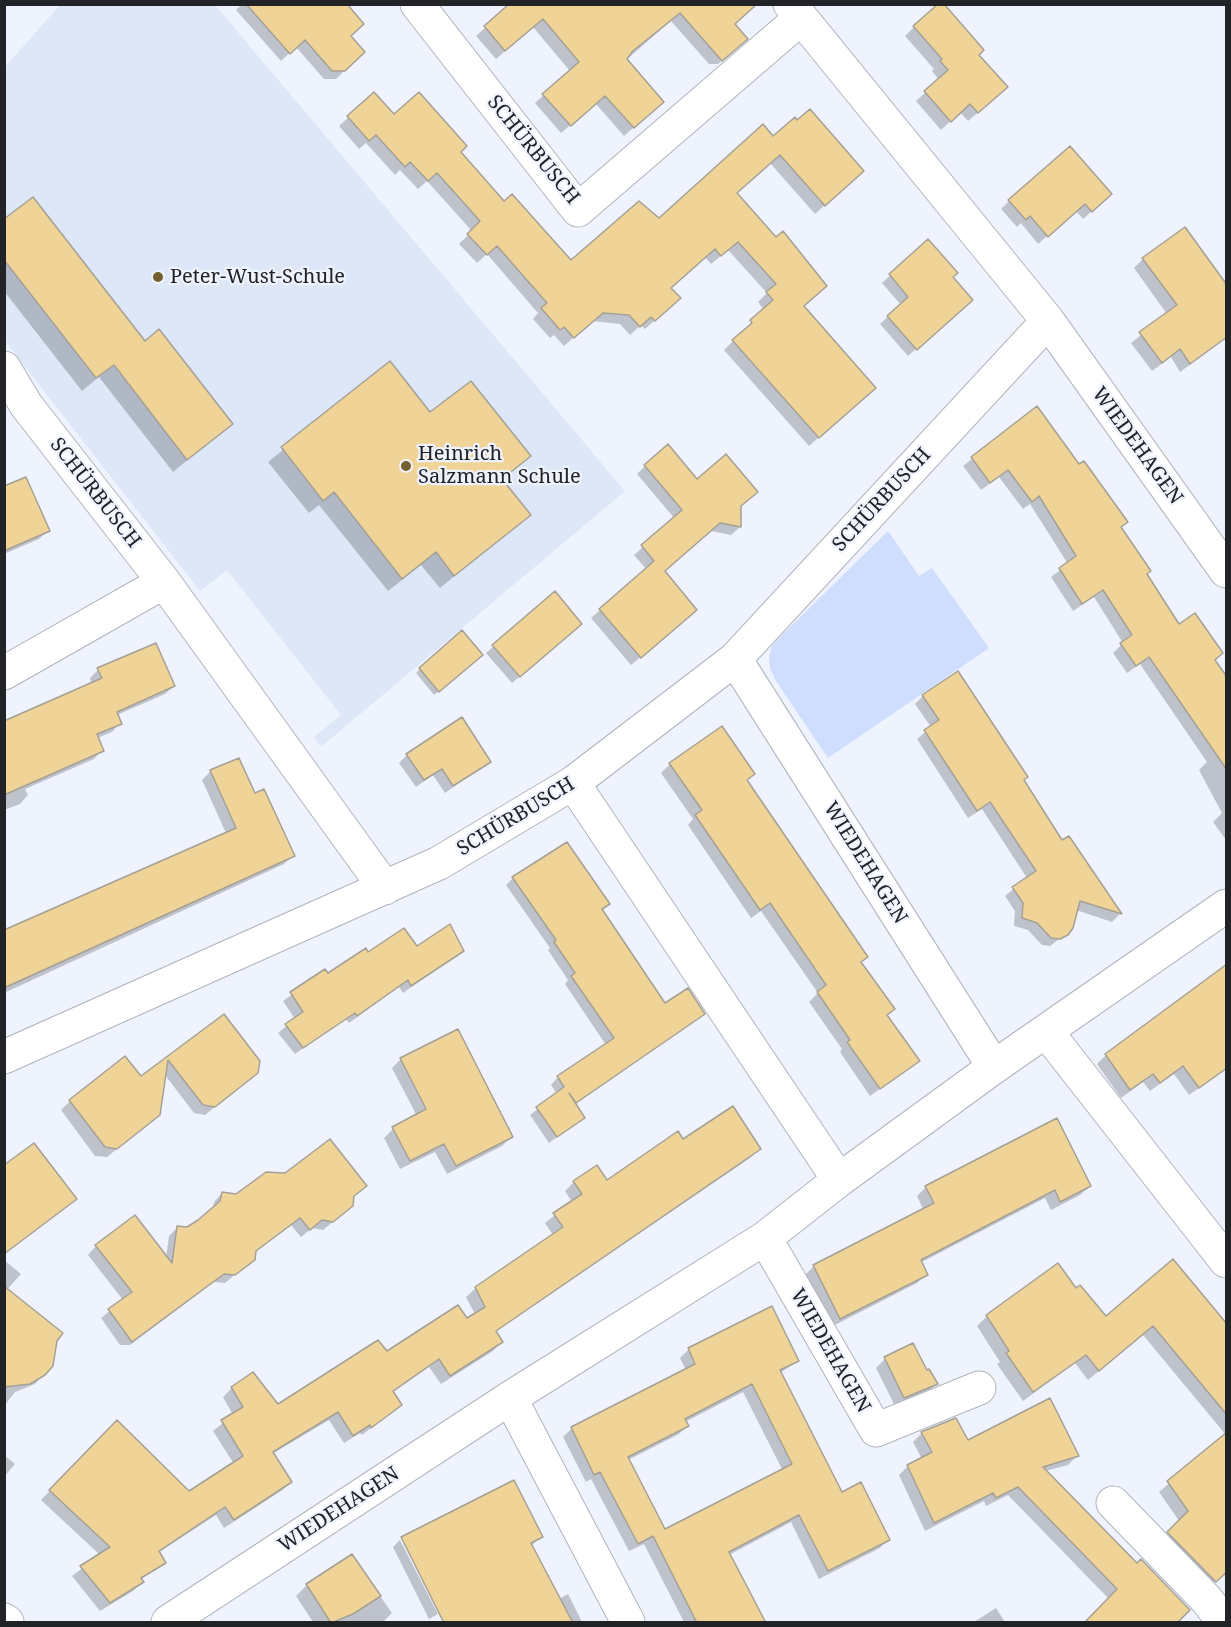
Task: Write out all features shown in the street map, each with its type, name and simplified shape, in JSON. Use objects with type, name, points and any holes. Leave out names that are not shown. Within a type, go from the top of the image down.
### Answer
[{"type":"street","name":"SCHÜRBUSCH","points":[[4,1057],[439,863],[573,783],[735,659],[1048,321],[796,11],[578,210],[417,4]]},
{"type":"street","name":"WIEDEHAGEN","points":[[1048,321],[1227,571]]},
{"type":"street","name":"SCHÜRBUSCH","points":[[4,368],[15,411],[164,582],[385,888]]},
{"type":"street","points":[[4,674],[164,582]]},
{"type":"street","name":"WIEDEHAGEN","points":[[735,659],[994,1067]]},
{"type":"street","points":[[573,783],[839,1180]]},
{"type":"street","name":"WIEDEHAGEN","points":[[168,1623],[510,1398],[765,1238],[839,1180],[994,1067],[1227,906]]},
{"type":"street","points":[[1046,1031],[1227,1262]]},
{"type":"street","name":"WIEDEHAGEN","points":[[765,1238],[876,1430],[980,1388]]},
{"type":"street","points":[[510,1398],[628,1623]]},
{"type":"street","points":[[1113,1503],[1206,1599],[1224,1623]]},
{"type":"shaded area","points":[[60,5],[215,5],[625,491],[321,747],[314,737],[341,715],[227,570],[200,591],[5,341],[5,67]]},
{"type":"shaded area","points":[[888,531],[919,576],[932,568],[989,648],[828,758],[776,681],[770,668],[769,657],[772,646],[781,636]]},
{"type":"building","points":[[246,4],[347,4],[364,24],[351,36],[365,52],[345,71],[332,71],[305,40],[290,54]]},
{"type":"building","points":[[509,4],[757,4],[735,24],[748,39],[722,61],[680,13],[633,51],[627,59],[664,102],[634,128],[605,96],[571,126],[542,94],[579,62],[543,19],[505,51],[484,26]]},
{"type":"building","points":[[938,4],[944,4],[984,50],[979,55],[1008,87],[978,113],[970,104],[951,122],[924,91],[948,70],[940,61],[942,59],[913,26]]},
{"type":"building","points":[[374,92],[394,114],[419,92],[467,146],[461,152],[504,201],[512,194],[571,260],[639,201],[659,218],[763,124],[773,136],[795,117],[797,120],[810,109],[864,171],[825,206],[780,155],[737,193],[776,237],[783,231],[827,286],[804,306],[876,388],[819,438],[732,340],[773,300],[766,292],[776,284],[738,242],[721,256],[715,249],[671,288],[681,298],[655,321],[651,317],[640,327],[629,315],[603,313],[574,338],[564,327],[560,330],[541,308],[547,303],[497,246],[487,255],[467,234],[480,221],[437,173],[428,181],[410,162],[405,167],[376,135],[369,141],[347,116]]},
{"type":"building","points":[[1070,146],[1112,194],[1092,212],[1085,204],[1048,237],[1030,216],[1026,220],[1008,200]]},
{"type":"building","points":[[33,197],[145,341],[159,329],[233,424],[187,460],[114,365],[96,378],[4,260],[4,219]]},
{"type":"building","points":[[1185,227],[1227,285],[1227,337],[1190,364],[1180,349],[1162,363],[1139,332],[1177,305],[1142,258]]},
{"type":"building","points":[[928,239],[958,273],[953,277],[973,300],[917,350],[887,316],[908,297],[889,274]]},
{"type":"building","points":[[390,361],[430,412],[471,381],[531,456],[502,479],[531,515],[454,576],[436,552],[402,579],[334,492],[323,501],[281,447]]},
{"type":"building","points":[[1037,406],[1079,464],[1084,461],[1128,522],[1121,527],[1151,571],[1147,574],[1179,624],[1195,613],[1223,653],[1215,660],[1227,677],[1227,770],[1149,657],[1136,666],[1120,643],[1132,635],[1103,590],[1082,604],[1059,568],[1076,556],[1039,496],[1032,502],[1008,470],[990,483],[971,457]]},
{"type":"building","points":[[668,444],[697,479],[726,454],[758,492],[741,506],[741,527],[720,523],[665,571],[697,610],[641,658],[599,609],[654,561],[641,545],[682,510],[644,465]]},
{"type":"building","points":[[26,477],[50,531],[4,551],[4,486]]},
{"type":"building","points":[[555,591],[582,624],[520,677],[492,645]]},
{"type":"building","points":[[462,630],[483,655],[439,692],[419,668]]},
{"type":"building","points":[[156,643],[175,686],[117,712],[122,724],[97,734],[104,751],[4,795],[4,721],[102,678],[97,668]]},
{"type":"building","points":[[958,671],[1028,777],[1024,780],[1062,840],[1069,836],[1122,914],[1080,901],[1073,928],[1068,935],[1060,939],[1051,938],[1037,923],[1022,918],[1023,903],[1012,887],[1036,871],[990,802],[977,811],[924,730],[939,720],[922,695]]},
{"type":"building","points":[[462,717],[491,762],[453,786],[442,769],[424,780],[406,754]]},
{"type":"building","points":[[722,726],[755,774],[747,780],[868,957],[861,962],[895,1009],[887,1015],[920,1061],[880,1089],[847,1042],[850,1040],[817,992],[826,985],[770,903],[760,910],[695,815],[702,810],[669,763]]},
{"type":"building","points":[[239,758],[255,793],[264,789],[295,856],[4,988],[4,930],[236,828],[210,770]]},
{"type":"building","points":[[567,842],[610,904],[602,909],[665,1003],[688,988],[705,1014],[576,1103],[569,1093],[585,1118],[557,1137],[536,1107],[564,1087],[557,1076],[614,1038],[571,976],[575,973],[554,942],[556,940],[512,877]]},
{"type":"building","points":[[450,924],[464,951],[411,986],[408,980],[357,1016],[355,1013],[303,1048],[285,1024],[303,1012],[290,992],[325,969],[328,973],[366,948],[368,952],[404,928],[417,946]]},
{"type":"building","points":[[1227,964],[1227,1068],[1199,1088],[1183,1066],[1160,1083],[1153,1074],[1130,1090],[1105,1054]]},
{"type":"building","points":[[224,1014],[260,1061],[258,1073],[215,1107],[203,1105],[168,1060],[160,1115],[117,1149],[105,1147],[69,1100],[125,1056],[141,1076]]},
{"type":"building","points":[[458,1029],[513,1137],[456,1166],[444,1144],[410,1161],[392,1127],[426,1109],[400,1058]]},
{"type":"building","points":[[733,1106],[761,1149],[496,1331],[503,1342],[450,1376],[439,1359],[393,1391],[402,1405],[371,1428],[370,1425],[353,1436],[338,1412],[273,1452],[292,1482],[234,1520],[225,1507],[159,1551],[166,1563],[141,1578],[144,1582],[110,1603],[80,1566],[110,1547],[49,1490],[117,1420],[189,1491],[243,1456],[221,1420],[243,1407],[231,1387],[253,1372],[278,1404],[378,1340],[387,1351],[458,1305],[467,1318],[485,1307],[475,1287],[563,1227],[553,1213],[582,1194],[573,1181],[597,1165],[607,1180],[678,1131],[683,1139]]},
{"type":"building","points":[[1057,1118],[1091,1186],[1060,1202],[1055,1190],[921,1260],[928,1275],[840,1319],[813,1265],[934,1203],[925,1186]]},
{"type":"building","points":[[330,1139],[367,1186],[354,1196],[353,1206],[333,1222],[322,1220],[310,1230],[300,1218],[256,1251],[255,1260],[235,1275],[224,1274],[132,1342],[108,1309],[132,1292],[95,1245],[135,1215],[172,1263],[177,1226],[187,1227],[198,1220],[220,1201],[222,1192],[236,1194],[266,1172],[285,1173]]},
{"type":"building","points":[[34,1143],[77,1199],[4,1254],[4,1165]]},
{"type":"building","points":[[1173,1259],[1227,1324],[1227,1415],[1153,1326],[1099,1371],[1086,1355],[1033,1392],[1006,1353],[1009,1351],[986,1315],[1058,1263],[1076,1288],[1080,1285],[1106,1316]]},
{"type":"building","points":[[4,1286],[63,1333],[57,1341],[53,1366],[45,1375],[30,1384],[4,1387]]},
{"type":"building","points":[[772,1306],[799,1361],[780,1370],[842,1492],[861,1482],[890,1540],[828,1571],[799,1515],[729,1552],[766,1623],[697,1623],[653,1536],[638,1544],[600,1472],[594,1475],[571,1427],[695,1364],[688,1348]],"holes":[[[752,1384],[792,1464],[665,1529],[628,1457],[689,1426],[685,1419]]]},
{"type":"building","points":[[913,1343],[927,1370],[929,1369],[938,1384],[904,1398],[884,1357]]},
{"type":"building","points":[[1050,1398],[1079,1456],[1043,1467],[1137,1563],[1141,1559],[1190,1610],[1177,1623],[1084,1623],[1117,1589],[1018,1487],[996,1498],[993,1493],[934,1523],[907,1465],[932,1452],[921,1432],[956,1418],[968,1440]]},
{"type":"building","points":[[1227,1432],[1227,1572],[1216,1582],[1167,1532],[1188,1511],[1167,1481]]},
{"type":"building","points":[[514,1480],[543,1537],[531,1543],[573,1623],[444,1623],[401,1537]]},
{"type":"building","points":[[352,1554],[381,1596],[353,1614],[331,1623],[306,1584]]},
{"type":"place","name":"Peter-Wust-Schule","points":[[158,277]]},
{"type":"place","name":"Heinrich Salzmann Schule","points":[[406,466]]}]
